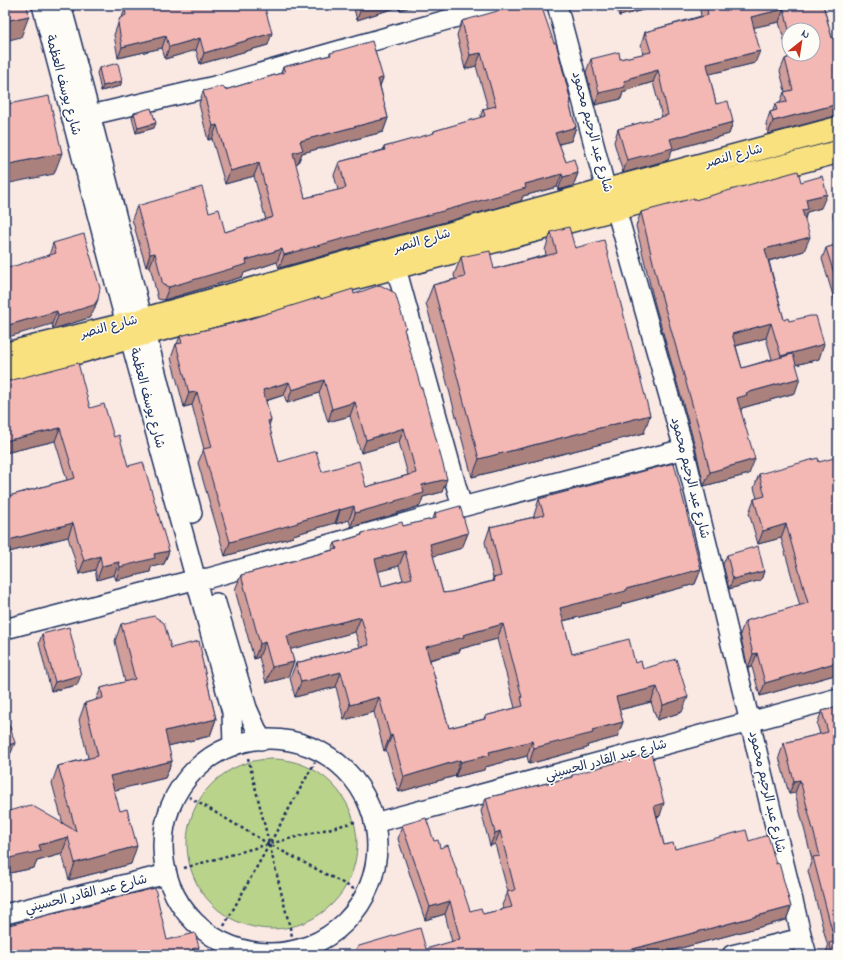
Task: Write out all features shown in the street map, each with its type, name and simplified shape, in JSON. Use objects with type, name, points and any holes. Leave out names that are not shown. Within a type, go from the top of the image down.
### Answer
[{"type":"main road","name":"شارع النصر","points":[[5,373],[136,329],[606,190],[838,128]]},
{"type":"main road","name":"شارع النصر","points":[[5,354],[136,329],[396,268],[616,209],[838,152]]},
{"type":"street","name":"شارع يوسف العظمة","points":[[42,5],[136,329],[203,578],[240,750]]},
{"type":"street","name":"شارع يوسف العظمة","points":[[61,5],[91,115],[136,329]]},
{"type":"street","points":[[91,115],[215,86],[499,5]]},
{"type":"street","name":"شارع عبد الرحيم محمود","points":[[557,5],[606,190],[616,209],[684,449],[804,947]]},
{"type":"street","points":[[396,268],[462,507]]},
{"type":"street","points":[[5,629],[203,578],[462,507],[684,449]]},
{"type":"street","name":"شارع يوسف العظمة","points":[[203,578],[247,708],[261,740]]},
{"type":"street","name":"شارع عبد القادر الحسيني","points":[[368,822],[838,698]]},
{"type":"street","points":[[261,740],[275,740],[302,745],[315,750],[338,764],[349,774],[365,797],[368,822],[377,837],[377,852],[374,874],[366,895],[358,908],[344,924],[313,950],[298,950],[283,954],[244,950],[232,946],[210,934],[191,918],[176,897],[173,871],[164,858],[164,831],[169,810],[185,782],[195,770],[208,760],[240,750],[261,740]]},
{"type":"street","name":"شارع عبد القادر الحسيني","points":[[5,914],[173,871]]},
{"type":"street","points":[[732,955],[804,947]]},
{"type":"path","points":[[240,750],[269,844],[292,936]]},
{"type":"path","points":[[224,926],[315,762]]},
{"type":"path","points":[[189,797],[269,844],[354,889]]},
{"type":"path","points":[[173,871],[269,844],[368,822]]},
{"type":"green space","points":[[264,759],[280,759],[305,765],[326,778],[338,790],[351,811],[357,836],[357,852],[351,877],[338,898],[326,910],[305,923],[280,929],[264,929],[239,923],[218,910],[206,898],[193,877],[187,852],[187,836],[193,811],[206,790],[218,778],[239,765]]},
{"type":"building","points":[[5,5],[27,5],[29,16],[5,21]]},
{"type":"building","points":[[137,5],[264,5],[272,33],[204,53],[200,38],[169,47],[166,36],[122,47],[118,23],[120,18],[126,15],[125,9]]},
{"type":"building","points":[[519,5],[538,5],[543,11],[554,43],[556,43],[571,102],[569,103],[576,127],[555,133],[566,162],[574,159],[578,173],[563,177],[562,174],[525,184],[526,188],[284,255],[282,249],[246,260],[247,264],[169,287],[163,285],[155,253],[150,254],[137,206],[202,187],[209,212],[219,209],[225,232],[273,217],[259,163],[230,171],[217,125],[213,126],[203,91],[223,86],[225,90],[285,72],[283,67],[331,55],[330,53],[372,41],[383,78],[378,79],[388,118],[300,141],[303,150],[293,153],[305,198],[346,188],[339,162],[385,150],[384,147],[434,133],[434,131],[485,116],[483,109],[496,106],[481,53],[470,55],[462,21]]},
{"type":"building","points":[[706,5],[823,5],[832,38],[834,38],[838,51],[838,104],[773,121],[770,112],[777,110],[775,104],[787,102],[784,92],[793,90],[786,62],[821,62],[821,22],[787,22],[784,9],[751,17],[760,51],[707,64],[716,104],[728,101],[733,122],[670,139],[673,148],[627,160],[618,129],[668,115],[658,70],[624,81],[625,87],[599,93],[591,59],[619,52],[620,59],[651,52],[645,32],[708,15]]},
{"type":"building","points":[[118,63],[122,81],[103,86],[99,68]]},
{"type":"building","points":[[5,91],[8,104],[49,96],[62,153],[5,165]]},
{"type":"building","points":[[151,108],[156,123],[138,128],[134,113]]},
{"type":"building","points":[[798,171],[801,182],[822,176],[827,194],[806,199],[808,209],[802,210],[810,237],[765,249],[784,320],[788,318],[789,321],[816,316],[824,344],[781,356],[771,323],[732,334],[742,368],[793,354],[800,378],[746,393],[747,395],[737,398],[755,459],[710,472],[659,287],[641,212],[694,198],[695,200]]},
{"type":"building","points":[[569,227],[575,248],[604,240],[650,415],[479,459],[433,285],[465,277],[461,257],[490,251],[494,269],[557,253],[551,232]]},
{"type":"building","points":[[84,234],[100,288],[98,299],[94,305],[58,316],[57,311],[5,326],[5,269],[56,253],[53,243]]},
{"type":"building","points":[[838,244],[838,286],[826,248]]},
{"type":"building","points":[[380,285],[395,293],[447,479],[422,485],[424,493],[395,502],[355,513],[354,506],[340,509],[297,522],[298,523],[230,542],[203,449],[212,447],[197,392],[189,393],[176,344],[182,343],[180,336],[246,320],[320,297],[321,299],[353,289],[354,294]],"holes":[[[324,380],[332,409],[355,402],[366,440],[404,428],[416,473],[366,487],[359,461],[322,472],[316,451],[279,462],[268,421],[271,420],[263,390],[289,382],[292,390]]]},
{"type":"building","points":[[78,363],[90,408],[104,404],[114,437],[119,435],[128,466],[143,462],[169,551],[154,554],[155,558],[120,567],[119,562],[102,566],[100,556],[84,561],[73,523],[5,541],[5,497],[75,478],[60,428],[5,441],[5,382]]},
{"type":"building","points":[[838,457],[838,531],[833,533],[838,550],[838,662],[765,683],[757,653],[753,654],[745,621],[808,603],[786,524],[763,531],[754,499],[765,496],[759,474],[818,458],[819,462]]},
{"type":"building","points":[[674,463],[701,569],[626,589],[626,591],[560,608],[572,654],[629,639],[635,663],[641,661],[643,669],[676,659],[688,697],[663,705],[657,687],[616,697],[623,722],[592,730],[593,733],[534,748],[532,741],[489,752],[490,755],[461,762],[460,760],[404,777],[379,697],[350,705],[341,672],[301,682],[296,663],[369,645],[361,617],[287,636],[294,662],[272,667],[265,642],[260,644],[241,575],[337,549],[335,543],[362,535],[362,533],[402,522],[403,526],[436,518],[435,513],[460,506],[468,533],[430,544],[443,593],[451,592],[494,581],[493,578],[501,576],[490,527],[544,515],[539,499]],"holes":[[[405,551],[412,578],[382,586],[375,559]],[[503,624],[523,706],[485,716],[485,719],[449,728],[426,647],[464,637],[463,635]]]},
{"type":"building","points":[[758,546],[764,571],[733,579],[727,555]]},
{"type":"building","points":[[154,616],[164,623],[171,648],[199,641],[216,719],[165,731],[172,761],[110,776],[120,811],[127,809],[137,846],[75,863],[68,837],[39,845],[41,851],[5,859],[5,812],[31,805],[76,831],[58,766],[98,756],[85,703],[103,698],[101,688],[135,679],[121,624]]},
{"type":"building","points":[[69,627],[81,675],[55,682],[42,634]]},
{"type":"building","points":[[838,707],[838,955],[833,955],[829,943],[835,942],[813,857],[820,856],[800,780],[794,781],[784,743],[828,732],[822,711]]},
{"type":"building","points":[[5,722],[10,727],[15,743],[5,746]]},
{"type":"building","points":[[651,753],[664,803],[654,806],[664,845],[673,843],[675,849],[746,830],[749,841],[768,835],[776,864],[779,863],[791,907],[607,955],[351,955],[359,946],[420,928],[426,949],[460,939],[450,901],[430,907],[402,825],[426,818],[434,841],[438,840],[440,848],[448,845],[470,911],[481,908],[483,914],[512,907],[507,892],[515,890],[500,831],[495,833],[486,798],[572,777],[572,775]]},
{"type":"building","points":[[155,888],[167,940],[195,933],[199,947],[192,949],[193,955],[5,955],[5,926]]}]
